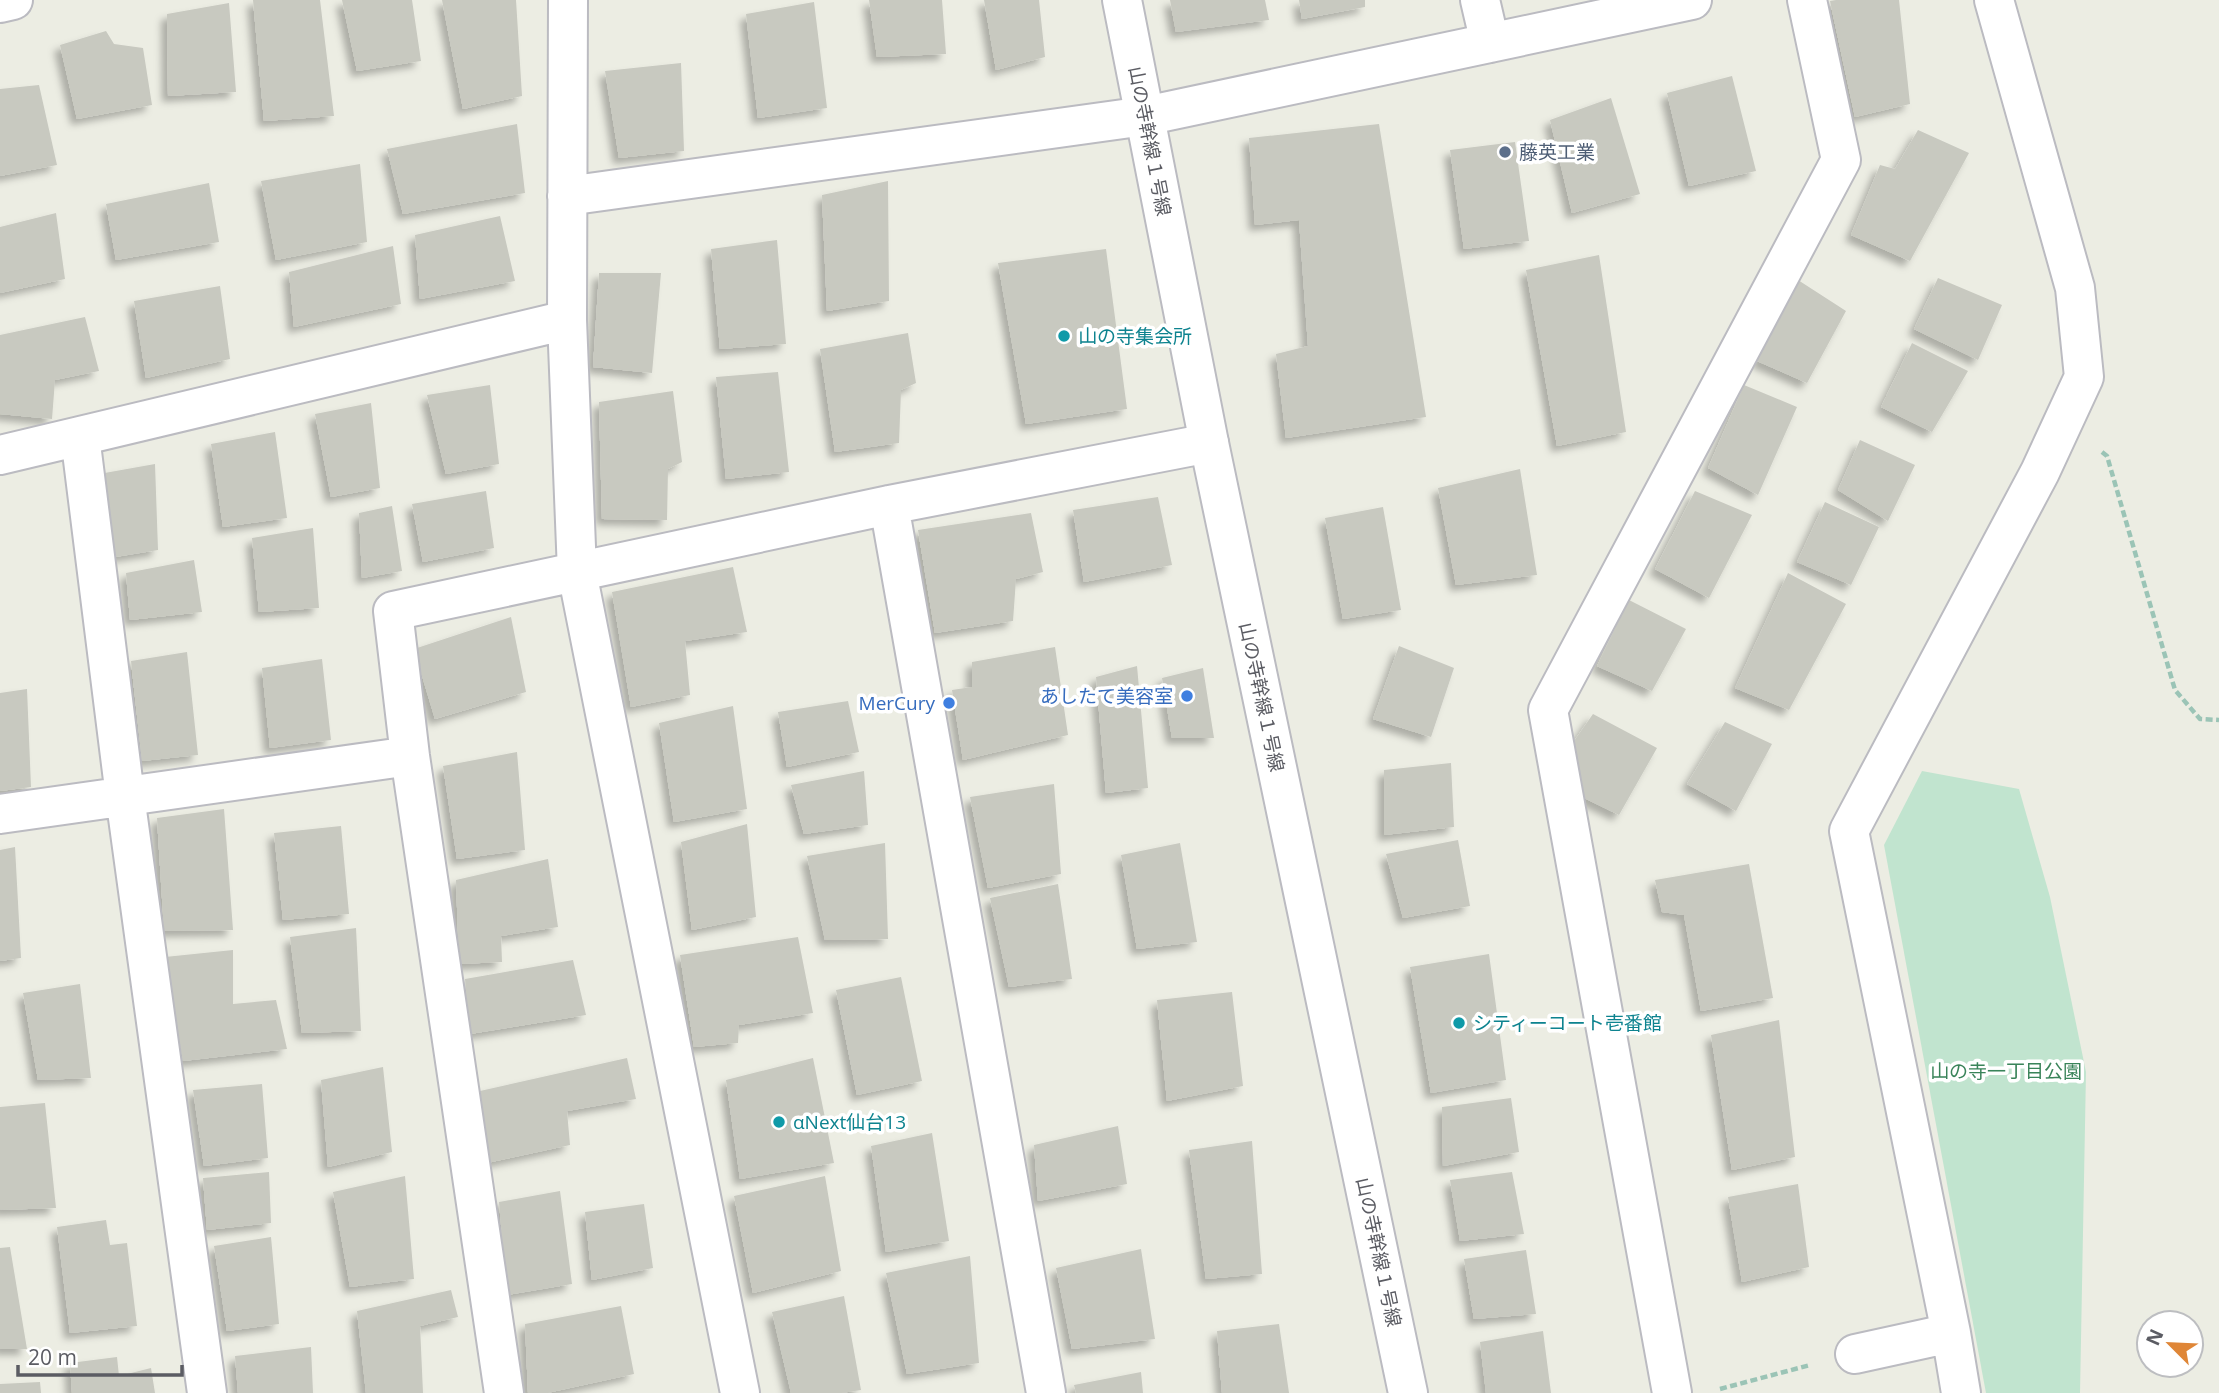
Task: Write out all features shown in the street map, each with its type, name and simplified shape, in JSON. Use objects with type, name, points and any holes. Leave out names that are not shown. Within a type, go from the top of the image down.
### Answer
[{"type":"street","points":[[0,3],[13,0]]},
{"type":"street","points":[[568,0],[567,320],[577,572],[740,1393]]},
{"type":"street","name":"山の寺幹線１号線","points":[[1122,0],[1209,443],[1408,1393]]},
{"type":"street","points":[[1480,0],[1490,43]]},
{"type":"street","points":[[567,196],[1145,116],[1692,0]]},
{"type":"street","points":[[1672,1393],[1548,710],[1841,160],[1807,0]]},
{"type":"street","points":[[1961,1393],[1849,831],[2034,484],[2084,377],[2075,288],[1994,0]]},
{"type":"street","points":[[0,455],[567,320]]},
{"type":"street","points":[[80,436],[125,796],[207,1393]]},
{"type":"street","points":[[504,1393],[410,756],[393,611],[889,505],[1209,443]]},
{"type":"street","points":[[889,505],[1046,1393]]},
{"type":"street","points":[[0,814],[410,756]]},
{"type":"street","points":[[1855,1354],[1951,1333]]},
{"type":"path","points":[[2064,420],[2107,456],[2175,690],[2200,719],[2219,720]]},
{"type":"path","points":[[1717,1390],[1855,1354]]},
{"type":"green space","name":"山の寺一丁目公園","points":[[1922,771],[2019,789],[2050,897],[2086,1072],[2080,1393],[1986,1393],[1884,845]]},
{"type":"building","points":[[253,0],[320,0],[334,116],[264,121]]},
{"type":"building","points":[[342,0],[412,0],[421,61],[357,71]]},
{"type":"building","points":[[442,0],[516,0],[522,96],[463,109]]},
{"type":"building","points":[[869,0],[942,0],[946,54],[877,57]]},
{"type":"building","points":[[984,0],[1039,0],[1045,57],[996,70]]},
{"type":"building","points":[[1170,0],[1265,0],[1269,20],[1176,32]]},
{"type":"building","points":[[1299,0],[1365,0],[1365,7],[1302,19]]},
{"type":"building","points":[[1899,0],[1910,104],[1855,117],[1830,1]]},
{"type":"building","points":[[814,2],[827,108],[758,118],[746,14]]},
{"type":"building","points":[[229,3],[236,92],[168,96],[167,14]]},
{"type":"building","points":[[106,31],[114,44],[143,48],[152,105],[77,119],[60,45]]},
{"type":"building","points":[[681,63],[684,151],[619,158],[605,71]]},
{"type":"building","points":[[1732,76],[1756,171],[1689,186],[1667,93]]},
{"type":"building","points":[[39,85],[57,165],[0,176],[0,89]]},
{"type":"building","points":[[1611,98],[1640,194],[1572,213],[1550,120]]},
{"type":"building","points":[[517,124],[525,193],[403,214],[387,149]]},
{"type":"building","points":[[1379,124],[1426,417],[1286,438],[1276,354],[1308,346],[1299,220],[1255,225],[1249,138]]},
{"type":"building","points":[[1918,130],[1969,153],[1910,261],[1851,235],[1880,165],[1895,169]]},
{"type":"building","points":[[1515,142],[1529,241],[1464,249],[1450,150]]},
{"type":"building","points":[[360,164],[367,242],[276,260],[261,181]]},
{"type":"building","points":[[888,181],[889,301],[827,311],[822,195]]},
{"type":"building","points":[[209,183],[219,242],[116,260],[106,204]]},
{"type":"building","points":[[56,213],[65,279],[0,293],[0,227]]},
{"type":"building","points":[[500,216],[515,281],[420,299],[415,235]]},
{"type":"building","points":[[777,240],[786,344],[720,349],[711,249]]},
{"type":"building","points":[[393,246],[401,304],[294,327],[289,272]]},
{"type":"building","name":"山の寺集会所","points":[[1106,249],[1127,409],[1026,424],[998,263]]},
{"type":"building","points":[[1599,255],[1626,432],[1557,446],[1526,270]]},
{"type":"building","points":[[599,273],[661,273],[652,373],[593,367]]},
{"type":"building","points":[[1938,278],[2002,305],[1978,360],[1914,329]]},
{"type":"building","points":[[1798,280],[1846,311],[1807,383],[1757,361]]},
{"type":"building","points":[[220,286],[230,359],[146,378],[134,301]]},
{"type":"building","points":[[85,317],[99,371],[55,380],[52,419],[0,414],[0,335]]},
{"type":"building","points":[[908,333],[916,383],[901,390],[899,443],[835,452],[820,349]]},
{"type":"building","points":[[1912,343],[1968,371],[1932,432],[1881,407]]},
{"type":"building","points":[[778,372],[789,472],[726,479],[716,377]]},
{"type":"building","points":[[490,385],[499,464],[446,474],[427,395]]},
{"type":"building","points":[[1744,385],[1797,407],[1758,495],[1708,468]]},
{"type":"building","points":[[673,391],[682,462],[668,469],[667,520],[602,519],[599,402]]},
{"type":"building","points":[[371,403],[380,488],[331,497],[315,414]]},
{"type":"building","points":[[275,432],[287,518],[223,527],[211,444]]},
{"type":"building","points":[[1860,440],[1915,465],[1888,521],[1838,490]]},
{"type":"building","points":[[155,464],[158,550],[109,558],[99,474]]},
{"type":"building","points":[[1520,469],[1537,575],[1456,585],[1438,488]]},
{"type":"building","points":[[486,491],[494,548],[423,562],[412,504]]},
{"type":"building","points":[[1695,491],[1752,515],[1709,598],[1655,569]]},
{"type":"building","points":[[1158,497],[1172,565],[1084,582],[1073,510]]},
{"type":"building","points":[[1825,502],[1879,527],[1851,585],[1797,562]]},
{"type":"building","points":[[392,506],[402,571],[362,578],[359,513]]},
{"type":"building","points":[[1383,507],[1401,610],[1343,619],[1325,518]]},
{"type":"building","points":[[1031,513],[1043,572],[1016,579],[1013,621],[935,633],[918,530]]},
{"type":"building","points":[[313,528],[319,608],[259,612],[252,538]]},
{"type":"building","points":[[194,560],[202,612],[130,620],[126,573]]},
{"type":"building","points":[[733,567],[747,632],[685,641],[690,695],[631,707],[612,592]]},
{"type":"building","points":[[1788,573],[1846,604],[1789,710],[1735,688]]},
{"type":"building","points":[[1629,600],[1686,629],[1652,691],[1597,666]]},
{"type":"building","points":[[511,617],[526,692],[435,719],[414,649]]},
{"type":"building","points":[[1399,646],[1454,668],[1431,737],[1373,719]]},
{"type":"building","points":[[1055,647],[1068,735],[963,760],[952,690],[972,687],[972,662]]},
{"type":"building","points":[[187,652],[198,755],[142,761],[131,661]]},
{"type":"building","points":[[322,659],[331,740],[270,748],[262,668]]},
{"type":"building","points":[[1137,666],[1148,788],[1106,793],[1096,677]]},
{"type":"building","points":[[1203,668],[1214,738],[1172,738],[1162,678]]},
{"type":"building","points":[[27,689],[31,787],[0,791],[0,693]]},
{"type":"building","points":[[848,701],[859,752],[787,767],[778,712]]},
{"type":"building","points":[[733,706],[747,809],[674,822],[659,723]]},
{"type":"building","points":[[1593,714],[1657,748],[1619,815],[1576,794],[1565,754]]},
{"type":"building","points":[[1725,722],[1772,744],[1736,811],[1687,784]]},
{"type":"building","points":[[517,752],[525,850],[457,859],[443,766]]},
{"type":"building","points":[[1451,763],[1454,827],[1384,835],[1384,770]]},
{"type":"building","points":[[864,771],[868,825],[804,834],[791,785]]},
{"type":"building","points":[[1054,784],[1061,874],[988,888],[970,797]]},
{"type":"building","points":[[224,809],[233,930],[164,931],[157,818]]},
{"type":"building","points":[[747,824],[756,917],[692,930],[681,842]]},
{"type":"building","points":[[341,826],[349,914],[283,920],[274,833]]},
{"type":"building","points":[[1458,840],[1470,906],[1403,918],[1386,854]]},
{"type":"building","points":[[885,843],[888,939],[825,940],[807,856]]},
{"type":"building","points":[[1180,843],[1197,942],[1137,949],[1121,855]]},
{"type":"building","points":[[15,847],[21,958],[0,961],[0,850]]},
{"type":"building","points":[[548,859],[558,927],[501,936],[502,962],[459,964],[456,880]]},
{"type":"building","points":[[1749,864],[1773,998],[1701,1011],[1684,915],[1662,912],[1655,880]]},
{"type":"building","points":[[1058,884],[1072,979],[1009,987],[990,898]]},
{"type":"building","points":[[356,928],[361,1031],[302,1033],[290,937]]},
{"type":"building","points":[[798,937],[813,1013],[739,1025],[738,1043],[694,1047],[680,955]]},
{"type":"building","points":[[233,950],[233,1004],[276,1000],[287,1049],[183,1061],[165,957]]},
{"type":"building","name":"シティーコート壱番館","points":[[1489,954],[1506,1080],[1431,1093],[1410,967]]},
{"type":"building","points":[[573,960],[586,1015],[470,1034],[465,979]]},
{"type":"building","points":[[901,977],[922,1081],[857,1095],[836,990]]},
{"type":"building","points":[[80,984],[91,1078],[38,1080],[23,993]]},
{"type":"building","points":[[1232,992],[1243,1086],[1167,1101],[1157,1000]]},
{"type":"building","points":[[1779,1020],[1795,1157],[1732,1170],[1711,1035]]},
{"type":"building","points":[[627,1058],[636,1099],[567,1111],[570,1145],[487,1163],[480,1091]]},
{"type":"building","name":"αNext仙台13","points":[[813,1058],[834,1163],[740,1179],[726,1080]]},
{"type":"building","points":[[383,1067],[392,1152],[328,1167],[321,1080]]},
{"type":"building","points":[[262,1084],[268,1158],[204,1166],[193,1090]]},
{"type":"building","points":[[1511,1098],[1519,1152],[1443,1166],[1442,1107]]},
{"type":"building","points":[[45,1103],[56,1208],[0,1210],[0,1107]]},
{"type":"building","points":[[1118,1126],[1127,1184],[1038,1201],[1034,1145]]},
{"type":"building","points":[[932,1133],[949,1241],[886,1252],[871,1146]]},
{"type":"building","points":[[1252,1141],[1262,1274],[1206,1279],[1189,1150]]},
{"type":"building","points":[[269,1172],[271,1223],[207,1230],[203,1178]]},
{"type":"building","points":[[1512,1172],[1524,1234],[1460,1241],[1450,1180]]},
{"type":"building","points":[[405,1176],[414,1279],[350,1287],[333,1192]]},
{"type":"building","points":[[825,1176],[841,1271],[753,1293],[734,1196]]},
{"type":"building","points":[[1798,1184],[1809,1267],[1742,1282],[1728,1197]]},
{"type":"building","points":[[560,1191],[572,1284],[507,1295],[499,1202]]},
{"type":"building","points":[[644,1204],[653,1268],[592,1280],[585,1212]]},
{"type":"building","points":[[106,1220],[110,1245],[127,1243],[137,1326],[70,1333],[57,1227]]},
{"type":"building","points":[[271,1237],[279,1324],[227,1331],[214,1246]]},
{"type":"building","points":[[10,1247],[27,1349],[0,1349],[0,1248]]},
{"type":"building","points":[[1141,1249],[1155,1339],[1072,1349],[1056,1268]]},
{"type":"building","points":[[1526,1250],[1536,1314],[1474,1319],[1464,1259]]},
{"type":"building","points":[[970,1256],[979,1363],[907,1374],[886,1273]]},
{"type":"building","points":[[451,1290],[458,1317],[420,1326],[423,1393],[366,1393],[357,1311]]},
{"type":"building","points":[[844,1296],[861,1390],[841,1393],[791,1393],[772,1312]]},
{"type":"building","points":[[621,1306],[634,1374],[547,1393],[528,1393],[525,1324]]},
{"type":"building","points":[[1279,1324],[1289,1393],[1222,1393],[1217,1331]]},
{"type":"building","points":[[1543,1331],[1551,1393],[1486,1393],[1480,1342]]},
{"type":"building","points":[[311,1347],[313,1393],[238,1393],[235,1356]]},
{"type":"building","points":[[117,1357],[119,1376],[151,1368],[155,1393],[72,1393],[70,1363]]},
{"type":"building","points":[[1141,1372],[1143,1393],[1076,1393],[1074,1385]]},
{"type":"building","points":[[40,1382],[41,1393],[0,1393],[0,1384]]},
{"type":"place","name":"藤英工業","points":[[1505,152]]},
{"type":"place","name":"山の寺集会所","points":[[1064,336]]},
{"type":"place","name":"あしたて美容室","points":[[1187,696]]},
{"type":"place","name":"MerCury","points":[[949,703]]},
{"type":"place","name":"シティーコート壱番館","points":[[1459,1023]]},
{"type":"place","name":"αNext仙台13","points":[[779,1122]]}]
